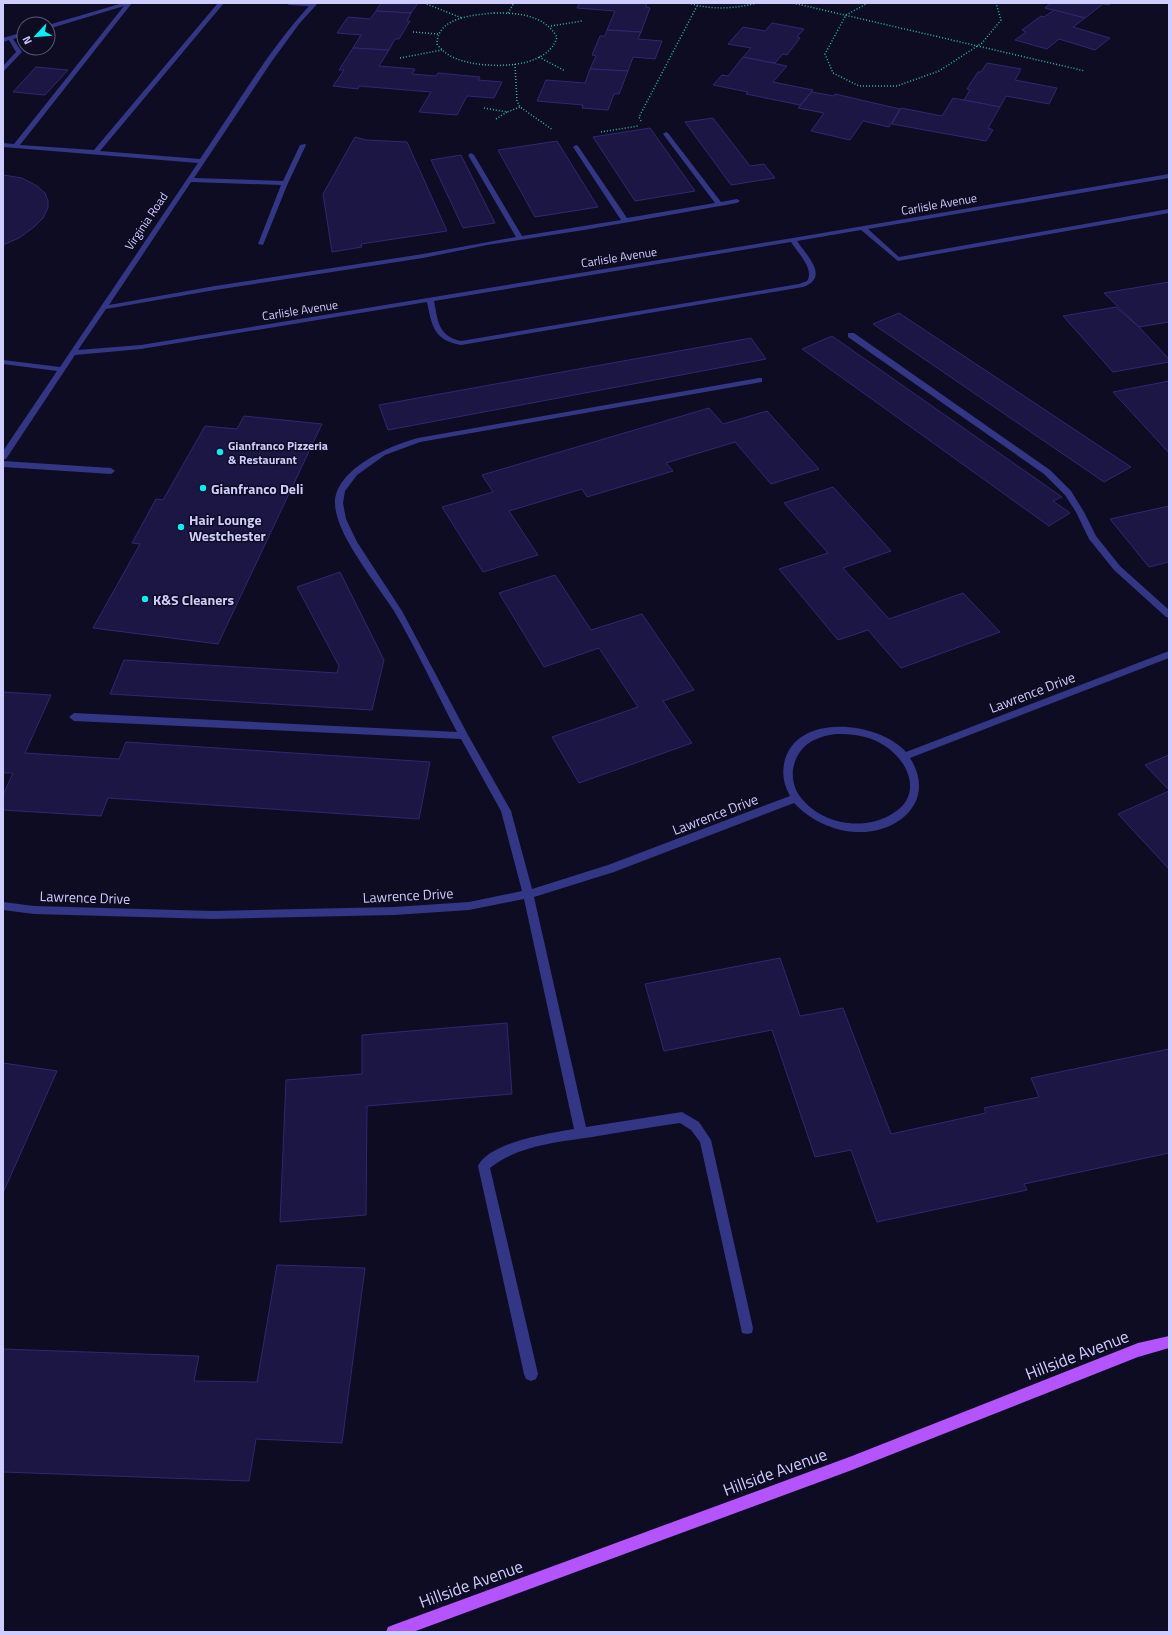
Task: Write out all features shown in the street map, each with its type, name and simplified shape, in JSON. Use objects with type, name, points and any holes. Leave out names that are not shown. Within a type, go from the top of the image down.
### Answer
[{"type":"main road","name":"Hillside Avenue","points":[[393,1632],[845,1465],[1138,1350],[1169,1342]]},
{"type":"street","points":[[56,25],[129,3]]},
{"type":"street","points":[[16,146],[129,3]]},
{"type":"street","points":[[96,152],[221,3]]},
{"type":"street","points":[[288,3],[314,4]]},
{"type":"street","name":"Virginia Road","points":[[3,457],[270,60],[297,23],[314,4]]},
{"type":"street","points":[[3,40],[16,36]]},
{"type":"street","points":[[3,70],[19,52],[10,38]]},
{"type":"street","points":[[666,134],[719,204]]},
{"type":"street","points":[[3,144],[201,161]]},
{"type":"street","points":[[261,244],[285,183],[303,145]]},
{"type":"street","points":[[576,147],[625,221]]},
{"type":"street","points":[[472,155],[520,238]]},
{"type":"street","name":"Carlisle Avenue","points":[[72,353],[141,347],[793,240],[1169,176]]},
{"type":"street","points":[[189,180],[285,183]]},
{"type":"street","points":[[102,308],[215,288],[423,256],[487,243],[737,201]]},
{"type":"street","points":[[862,228],[898,259],[1169,211]]},
{"type":"street","points":[[430,299],[437,328],[442,337],[450,342],[476,340],[801,286],[810,282],[813,277],[813,270],[793,240]]},
{"type":"street","points":[[851,335],[1047,472],[1068,493],[1080,512],[1092,537],[1117,568],[1169,615]]},
{"type":"street","points":[[3,362],[62,369]]},
{"type":"street","points":[[581,1133],[528,894],[506,811],[464,736],[398,611],[353,542],[342,519],[340,503],[341,492],[354,473],[382,453],[418,440],[758,380]]},
{"type":"street","points":[[3,464],[111,471]]},
{"type":"street","name":"Lawrence Drive","points":[[904,757],[1169,654]]},
{"type":"street","points":[[74,717],[464,736]]},
{"type":"street","points":[[836,730],[855,730],[874,735],[892,744],[904,757],[913,771],[915,787],[911,802],[901,814],[886,823],[866,828],[846,827],[826,821],[808,812],[796,798],[788,783],[787,768],[792,754],[803,742],[818,734],[836,730]]},
{"type":"street","name":"Lawrence Drive","points":[[3,906],[34,910],[213,915],[386,911],[469,906],[528,894],[610,869],[796,798]]},
{"type":"street","points":[[531,1374],[484,1166],[493,1158],[509,1149],[581,1133],[682,1117],[695,1126],[705,1140],[747,1328]]},
{"type":"path","points":[[424,3],[462,18]]},
{"type":"path","points":[[508,13],[514,3]]},
{"type":"path","points":[[688,3],[715,9],[733,8],[757,3]]},
{"type":"path","points":[[793,3],[1085,71]]},
{"type":"path","points":[[868,3],[846,15],[825,54],[833,73],[859,86],[897,86],[939,71],[978,46],[1000,20],[996,3]]},
{"type":"path","points":[[596,133],[642,125],[639,117],[697,6]]},
{"type":"path","points":[[508,13],[530,16],[544,22],[554,29],[557,37],[554,46],[539,57],[515,64],[494,66],[474,64],[456,59],[442,50],[437,44],[438,34],[445,26],[462,18],[482,14],[508,13]]},
{"type":"path","points":[[551,27],[582,21]]},
{"type":"path","points":[[413,32],[438,34]]},
{"type":"path","points":[[400,58],[442,50]]},
{"type":"path","points":[[539,57],[565,71]]},
{"type":"path","points":[[515,64],[517,101],[520,107],[559,133]]},
{"type":"path","points":[[496,119],[507,112],[520,107]]},
{"type":"path","points":[[484,108],[507,112]]},
{"type":"building","points":[[381,3],[418,3],[411,13],[376,11]]},
{"type":"building","points":[[579,3],[647,3],[646,7],[650,8],[641,32],[607,30],[615,11],[577,8]]},
{"type":"building","points":[[1051,3],[1111,3],[1109,5],[1103,4],[1085,18],[1045,8]]},
{"type":"building","points":[[1054,10],[1085,18],[1073,27],[1110,38],[1095,50],[1059,39],[1047,49],[1015,40],[1026,32],[1022,30],[1041,16],[1044,17]]},
{"type":"building","points":[[376,11],[411,13],[407,21],[410,21],[399,39],[395,39],[389,50],[353,48],[361,35],[337,33],[348,17],[370,19]]},
{"type":"building","points":[[772,23],[804,29],[797,37],[800,38],[787,55],[783,54],[775,63],[743,57],[751,48],[728,44],[743,27],[765,31]]},
{"type":"building","points":[[607,30],[641,32],[638,39],[662,41],[655,59],[633,57],[628,71],[590,69],[596,56],[592,55],[600,36],[605,36]]},
{"type":"building","points":[[353,48],[389,50],[379,66],[415,69],[412,74],[436,76],[438,73],[480,77],[478,80],[502,82],[494,98],[467,96],[457,115],[419,112],[431,92],[359,86],[358,89],[333,86],[344,70],[339,70]]},
{"type":"building","points":[[743,57],[787,66],[773,82],[813,90],[800,105],[746,94],[748,92],[713,85],[722,75],[728,76]]},
{"type":"building","points":[[987,63],[1021,69],[1015,80],[1057,88],[1049,104],[1006,96],[1000,107],[964,100],[970,90],[967,89],[978,72],[981,72]]},
{"type":"building","points":[[36,67],[68,70],[45,95],[13,92]]},
{"type":"building","points":[[590,69],[628,71],[619,94],[614,94],[608,110],[582,108],[583,105],[537,101],[546,80],[585,83]]},
{"type":"building","points":[[812,92],[834,96],[835,94],[900,109],[889,127],[863,121],[850,140],[811,131],[824,113],[798,108]]},
{"type":"building","points":[[953,98],[1000,107],[988,128],[993,130],[986,141],[892,124],[901,108],[942,116]]},
{"type":"building","points":[[713,118],[750,166],[764,164],[775,178],[731,185],[685,122]]},
{"type":"building","points":[[650,128],[695,191],[635,201],[593,137]]},
{"type":"building","points":[[355,137],[366,140],[407,142],[447,231],[361,244],[362,247],[332,252],[323,194]]},
{"type":"building","points":[[557,141],[598,207],[535,217],[498,150]]},
{"type":"building","points":[[461,155],[495,223],[463,228],[431,160]]},
{"type":"building","points":[[3,175],[22,178],[37,186],[45,193],[48,201],[48,208],[43,218],[34,227],[19,238],[3,245]]},
{"type":"building","points":[[1169,282],[1169,322],[1139,327],[1104,293]]},
{"type":"building","points":[[1116,307],[1139,327],[1169,359],[1169,362],[1113,372],[1063,316]]},
{"type":"building","points":[[899,313],[1131,467],[1104,482],[873,324]]},
{"type":"building","points":[[832,336],[1062,497],[1053,501],[1070,513],[1049,526],[802,349]]},
{"type":"building","points":[[751,338],[766,359],[388,430],[379,405]]},
{"type":"building","points":[[1169,381],[1169,453],[1113,392]]},
{"type":"building","points":[[709,408],[723,424],[767,411],[819,469],[771,484],[735,442],[666,463],[673,471],[587,497],[582,489],[509,511],[538,555],[483,572],[442,507],[493,492],[482,475]]},
{"type":"building","points":[[244,416],[322,424],[218,644],[93,628],[140,544],[132,543],[156,499],[163,500],[205,426],[237,429]]},
{"type":"building","points":[[833,487],[891,551],[843,568],[889,619],[963,593],[1000,632],[901,668],[868,630],[838,640],[779,569],[828,553],[784,503]]},
{"type":"building","points":[[1169,506],[1169,562],[1149,567],[1110,519]]},
{"type":"building","points":[[340,572],[384,660],[372,710],[110,694],[124,660],[337,673],[339,666],[297,587]]},
{"type":"building","points":[[555,575],[591,630],[642,614],[694,690],[663,701],[692,743],[579,783],[552,737],[638,707],[599,648],[544,667],[499,593]]},
{"type":"building","points":[[3,692],[51,695],[25,753],[119,759],[126,742],[430,762],[419,819],[108,798],[101,816],[3,810],[3,795],[13,773],[3,773]]},
{"type":"building","points":[[1169,755],[1169,790],[1145,765]]},
{"type":"building","points":[[1169,791],[1169,869],[1118,814]]},
{"type":"building","points":[[780,958],[800,1016],[843,1008],[891,1134],[986,1113],[984,1108],[1039,1097],[1031,1078],[1169,1049],[1169,1153],[1024,1184],[1027,1190],[877,1222],[851,1150],[815,1157],[772,1030],[664,1051],[645,984]]},
{"type":"building","points":[[507,1023],[512,1094],[367,1106],[366,1215],[280,1222],[286,1080],[362,1074],[362,1035]]},
{"type":"building","points":[[3,1063],[57,1071],[3,1193]]},
{"type":"building","points":[[277,1265],[365,1268],[342,1443],[256,1439],[249,1481],[3,1472],[3,1349],[199,1356],[194,1381],[257,1382]]},
{"type":"place","name":"Gianfranco Pizzeria & Restaurant","points":[[220,452]]},
{"type":"place","name":"Gianfranco Deli","points":[[203,488]]},
{"type":"place","name":"Hair Lounge Westchester","points":[[181,527]]},
{"type":"place","name":"K&S Cleaners","points":[[145,599]]}]
